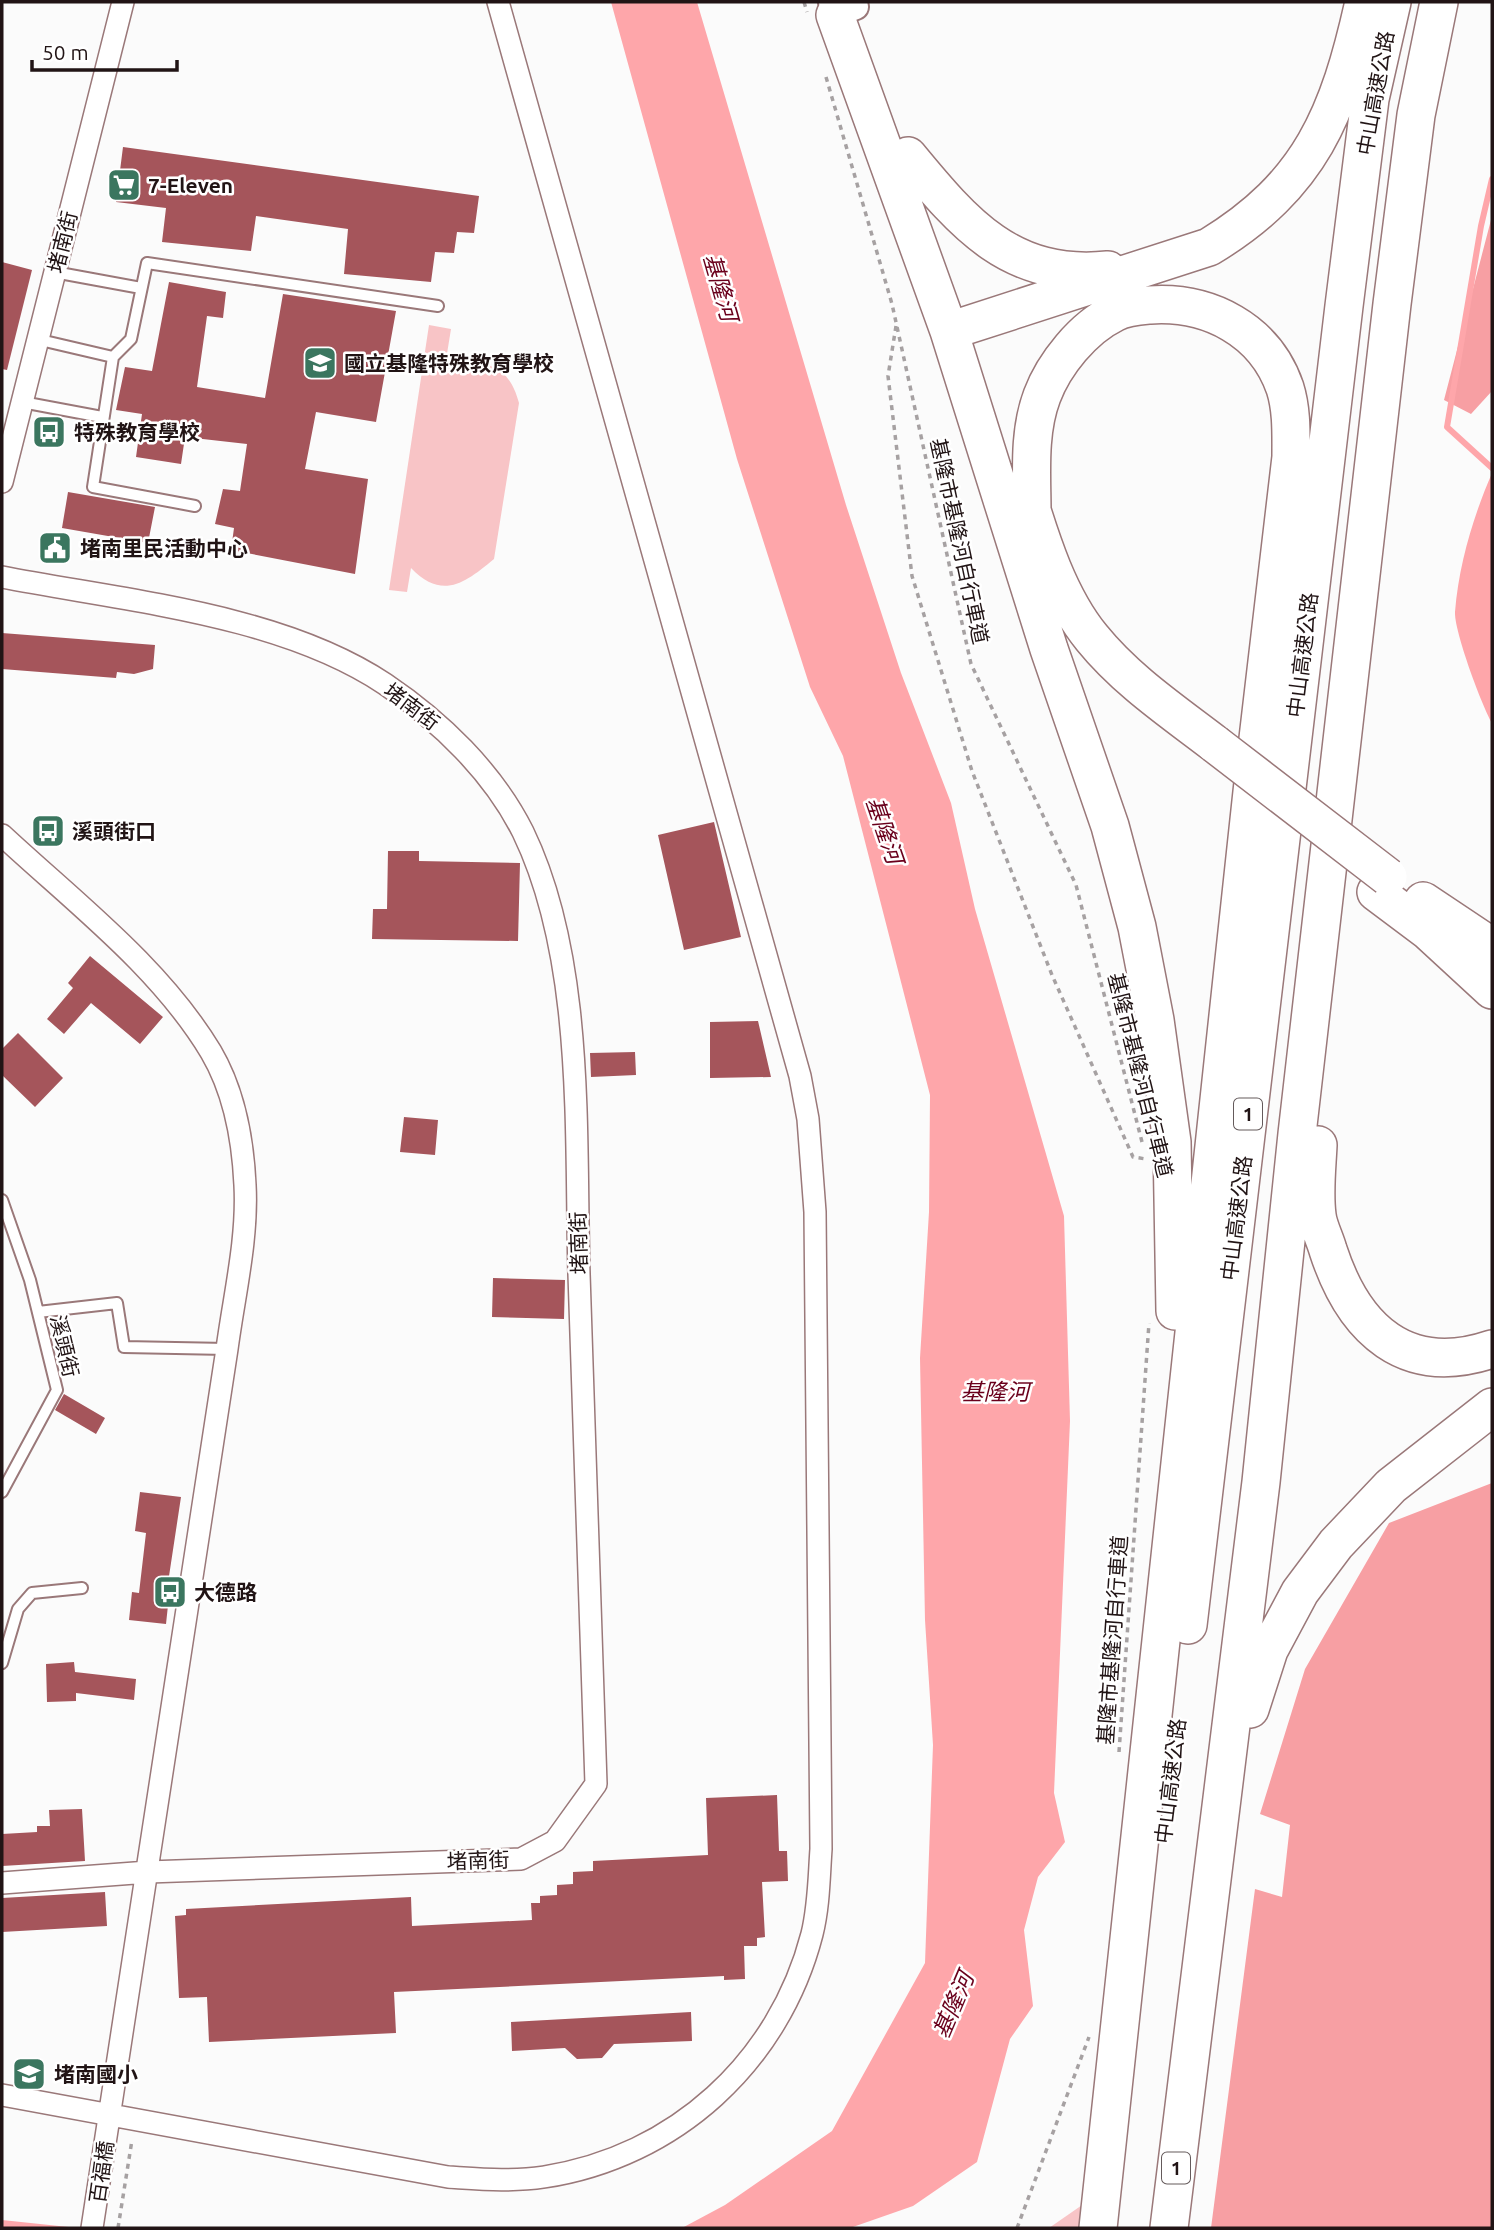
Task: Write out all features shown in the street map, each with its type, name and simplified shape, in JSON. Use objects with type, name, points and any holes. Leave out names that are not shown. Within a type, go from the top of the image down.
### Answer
[{"type":"highway","points":[[961,328],[1209,247],[1247,224],[1279,194],[1332,116],[1352,58],[1364,2]]},
{"type":"highway","name":"中山高速公路","points":[[1116,2228],[1343,306],[1370,99],[1392,2]]},
{"type":"highway","name":"1","points":[[1169,2228],[1261,1482],[1318,949],[1401,237],[1416,116],[1438,2]]},
{"type":"highway","points":[[837,6],[961,328]]},
{"type":"highway","points":[[837,6],[908,156],[1052,614],[1075,648],[1130,704],[1209,751],[1382,885],[1492,990]]},
{"type":"highway","points":[[908,156],[952,210],[977,234],[1014,255],[1051,268],[1089,272],[1151,265]]},
{"type":"highway","points":[[1098,2228],[1132,1777],[1174,1384],[1176,1248],[1172,1142],[1155,1020],[1137,927],[1021,516],[1042,396],[1063,359],[1089,329],[1115,312],[1138,306],[1174,303],[1205,310],[1233,322],[1259,344],[1275,367],[1287,400],[1291,457],[1132,1777]]},
{"type":"highway","points":[[1382,885],[1492,947]]},
{"type":"highway","points":[[1318,949],[1328,1020],[1318,1131],[1317,1216],[1334,1269],[1351,1306],[1379,1335],[1404,1349],[1435,1358],[1465,1358],[1492,1349]]},
{"type":"highway","points":[[1183,2107],[1207,2005],[1234,1789],[1248,1717],[1269,1650],[1300,1592],[1336,1544],[1391,1486],[1492,1407]]},
{"type":"street","name":"堵南街","points":[[2,482],[123,2]]},
{"type":"street","points":[[2,2095],[108,2122],[135,2120],[448,2177],[498,2181],[542,2178],[577,2171],[644,2148],[709,2103],[737,2077],[783,2010],[801,1971],[813,1931],[821,1849],[815,1212],[808,1119],[800,1076],[498,2]]},
{"type":"street","name":"堵南街","points":[[2,577],[258,625],[335,657],[383,683],[453,737],[489,781],[522,830],[548,895],[564,971],[573,1088],[596,1784],[555,1842],[520,1859],[148,1872]]},
{"type":"street","points":[[2,835],[169,994],[212,1053],[230,1096],[239,1136],[245,1187],[242,1234],[227,1349],[108,2122]]},
{"type":"street","points":[[2,1883],[148,1872]]},
{"type":"street","name":"百福橋","points":[[92,2228],[108,2122]]},
{"type":"lane","points":[[195,506],[93,487],[113,357],[131,339],[147,263],[438,306]]},
{"type":"lane","points":[[54,272],[141,288]]},
{"type":"lane","points":[[36,340],[113,357]]},
{"type":"lane","points":[[22,402],[102,417]]},
{"type":"lane","points":[[1428,931],[1492,973]]},
{"type":"lane","name":"溪頭街","points":[[2,1200],[30,1280],[57,1390],[2,1492]]},
{"type":"lane","points":[[38,1312],[117,1303],[124,1347],[227,1349]]},
{"type":"lane","points":[[2,1663],[18,1609],[33,1593],[82,1588]]},
{"type":"path","name":"基隆市基隆河自行車道","points":[[823,68],[897,324],[971,664],[1076,885],[1149,1170]]},
{"type":"path","points":[[897,324],[888,376],[916,589],[972,771],[1052,975],[1133,1157],[1146,1159]]},
{"type":"path","name":"基隆市基隆河自行車道","points":[[1132,1777],[1149,1315]]},
{"type":"path","points":[[1017,2228],[1091,2033]]},
{"type":"path","points":[[118,2228],[135,2120]]},
{"type":"shaded area","points":[[1492,216],[1492,391],[1471,414],[1444,400]]},
{"type":"shaded area","points":[[429,325],[451,329],[445,366],[471,363],[492,366],[508,379],[519,403],[494,559],[473,575],[453,585],[433,584],[411,568],[407,592],[389,590]]},
{"type":"shaded area","points":[[1492,1483],[1492,2228],[1211,2228],[1255,1889],[1282,1897],[1290,1825],[1260,1814],[1305,1669],[1389,1523]]},
{"type":"shaded area","points":[[1085,2203],[1083,2228],[1049,2228]]},
{"type":"water","name":"基隆河","points":[[611,2],[697,2],[846,505],[901,673],[951,803],[975,909],[1064,1216],[1070,1421],[1054,1793],[1065,1842],[1038,1877],[1024,1930],[1033,2006],[1010,2039],[977,2162],[913,2206],[850,2228],[682,2228],[725,2205],[832,2131],[925,1963],[933,1745],[925,1620],[920,1358],[929,1212],[930,1095],[843,756],[810,687],[737,459]]},
{"type":"water","points":[[1492,473],[1492,723],[1469,668],[1455,612],[1468,541]]},
{"type":"water","points":[[2,2220],[78,2228],[2,2228]]},
{"type":"building","points":[[123,147],[479,196],[474,233],[457,232],[454,253],[435,252],[431,282],[344,274],[348,229],[256,216],[251,251],[162,242],[166,208],[116,202]]},
{"type":"building","points":[[2,262],[32,270],[7,370],[2,369]]},
{"type":"building","points":[[169,282],[226,292],[223,318],[207,316],[197,387],[265,398],[283,294],[396,311],[376,422],[316,412],[305,469],[368,479],[355,574],[231,550],[234,528],[215,524],[223,489],[240,491],[247,444],[185,437],[181,464],[136,457],[142,414],[116,410],[125,367],[152,371]]},
{"type":"building","points":[[68,492],[155,507],[148,543],[62,528]]},
{"type":"building","name":"堵南里民活動中心","points":[[44,536],[69,540],[66,561],[40,557]]},
{"type":"building","points":[[2,633],[155,645],[153,669],[134,674],[117,672],[116,678],[2,669]]},
{"type":"building","points":[[714,822],[741,937],[684,950],[658,835]]},
{"type":"building","points":[[388,851],[419,851],[419,861],[520,863],[518,941],[372,939],[373,909],[387,909]]},
{"type":"building","points":[[90,956],[163,1017],[140,1044],[91,1003],[64,1034],[47,1019],[73,988],[68,983]]},
{"type":"building","points":[[758,1021],[771,1077],[710,1078],[710,1022]]},
{"type":"building","points":[[18,1033],[63,1078],[35,1107],[2,1075],[2,1049]]},
{"type":"building","points":[[635,1052],[636,1075],[591,1077],[590,1053]]},
{"type":"building","points":[[404,1117],[438,1120],[435,1155],[400,1152]]},
{"type":"building","points":[[493,1278],[565,1280],[564,1319],[492,1317]]},
{"type":"building","points":[[64,1394],[105,1418],[96,1434],[55,1410]]},
{"type":"building","points":[[140,1492],[181,1497],[166,1596],[169,1596],[166,1624],[129,1620],[132,1592],[139,1593],[146,1533],[135,1531]]},
{"type":"building","points":[[74,1662],[75,1672],[136,1679],[134,1700],[76,1693],[76,1701],[47,1702],[46,1664]]},
{"type":"building","points":[[777,1795],[779,1851],[787,1851],[788,1881],[762,1882],[765,1937],[757,1938],[757,1946],[744,1946],[745,1979],[724,1980],[724,1976],[394,1992],[396,2033],[209,2042],[207,1997],[179,1998],[175,1916],[186,1915],[186,1909],[411,1897],[412,1926],[532,1920],[531,1903],[540,1903],[540,1896],[557,1895],[557,1885],[573,1884],[573,1872],[593,1871],[593,1861],[708,1855],[706,1798]]},
{"type":"building","points":[[82,1809],[85,1861],[2,1866],[2,1834],[37,1832],[37,1826],[50,1826],[49,1810]]},
{"type":"building","points":[[105,1892],[107,1926],[2,1932],[2,1898]]},
{"type":"building","points":[[691,2012],[692,2041],[614,2044],[602,2058],[577,2059],[565,2048],[512,2051],[511,2022]]},
{"type":"waterway","points":[[1492,179],[1481,226],[1447,427],[1492,468]]},
{"type":"place","name":"7-Eleven","points":[[124,185]]},
{"type":"place","name":"國立基隆特殊教育學校","points":[[320,363]]},
{"type":"place","name":"特殊教育學校","points":[[49,432]]},
{"type":"place","name":"堵南里民活動中心","points":[[55,548]]},
{"type":"place","name":"溪頭街口","points":[[48,831]]},
{"type":"place","name":"大德路","points":[[170,1592]]},
{"type":"place","name":"堵南國小","points":[[29,2074]]}]
